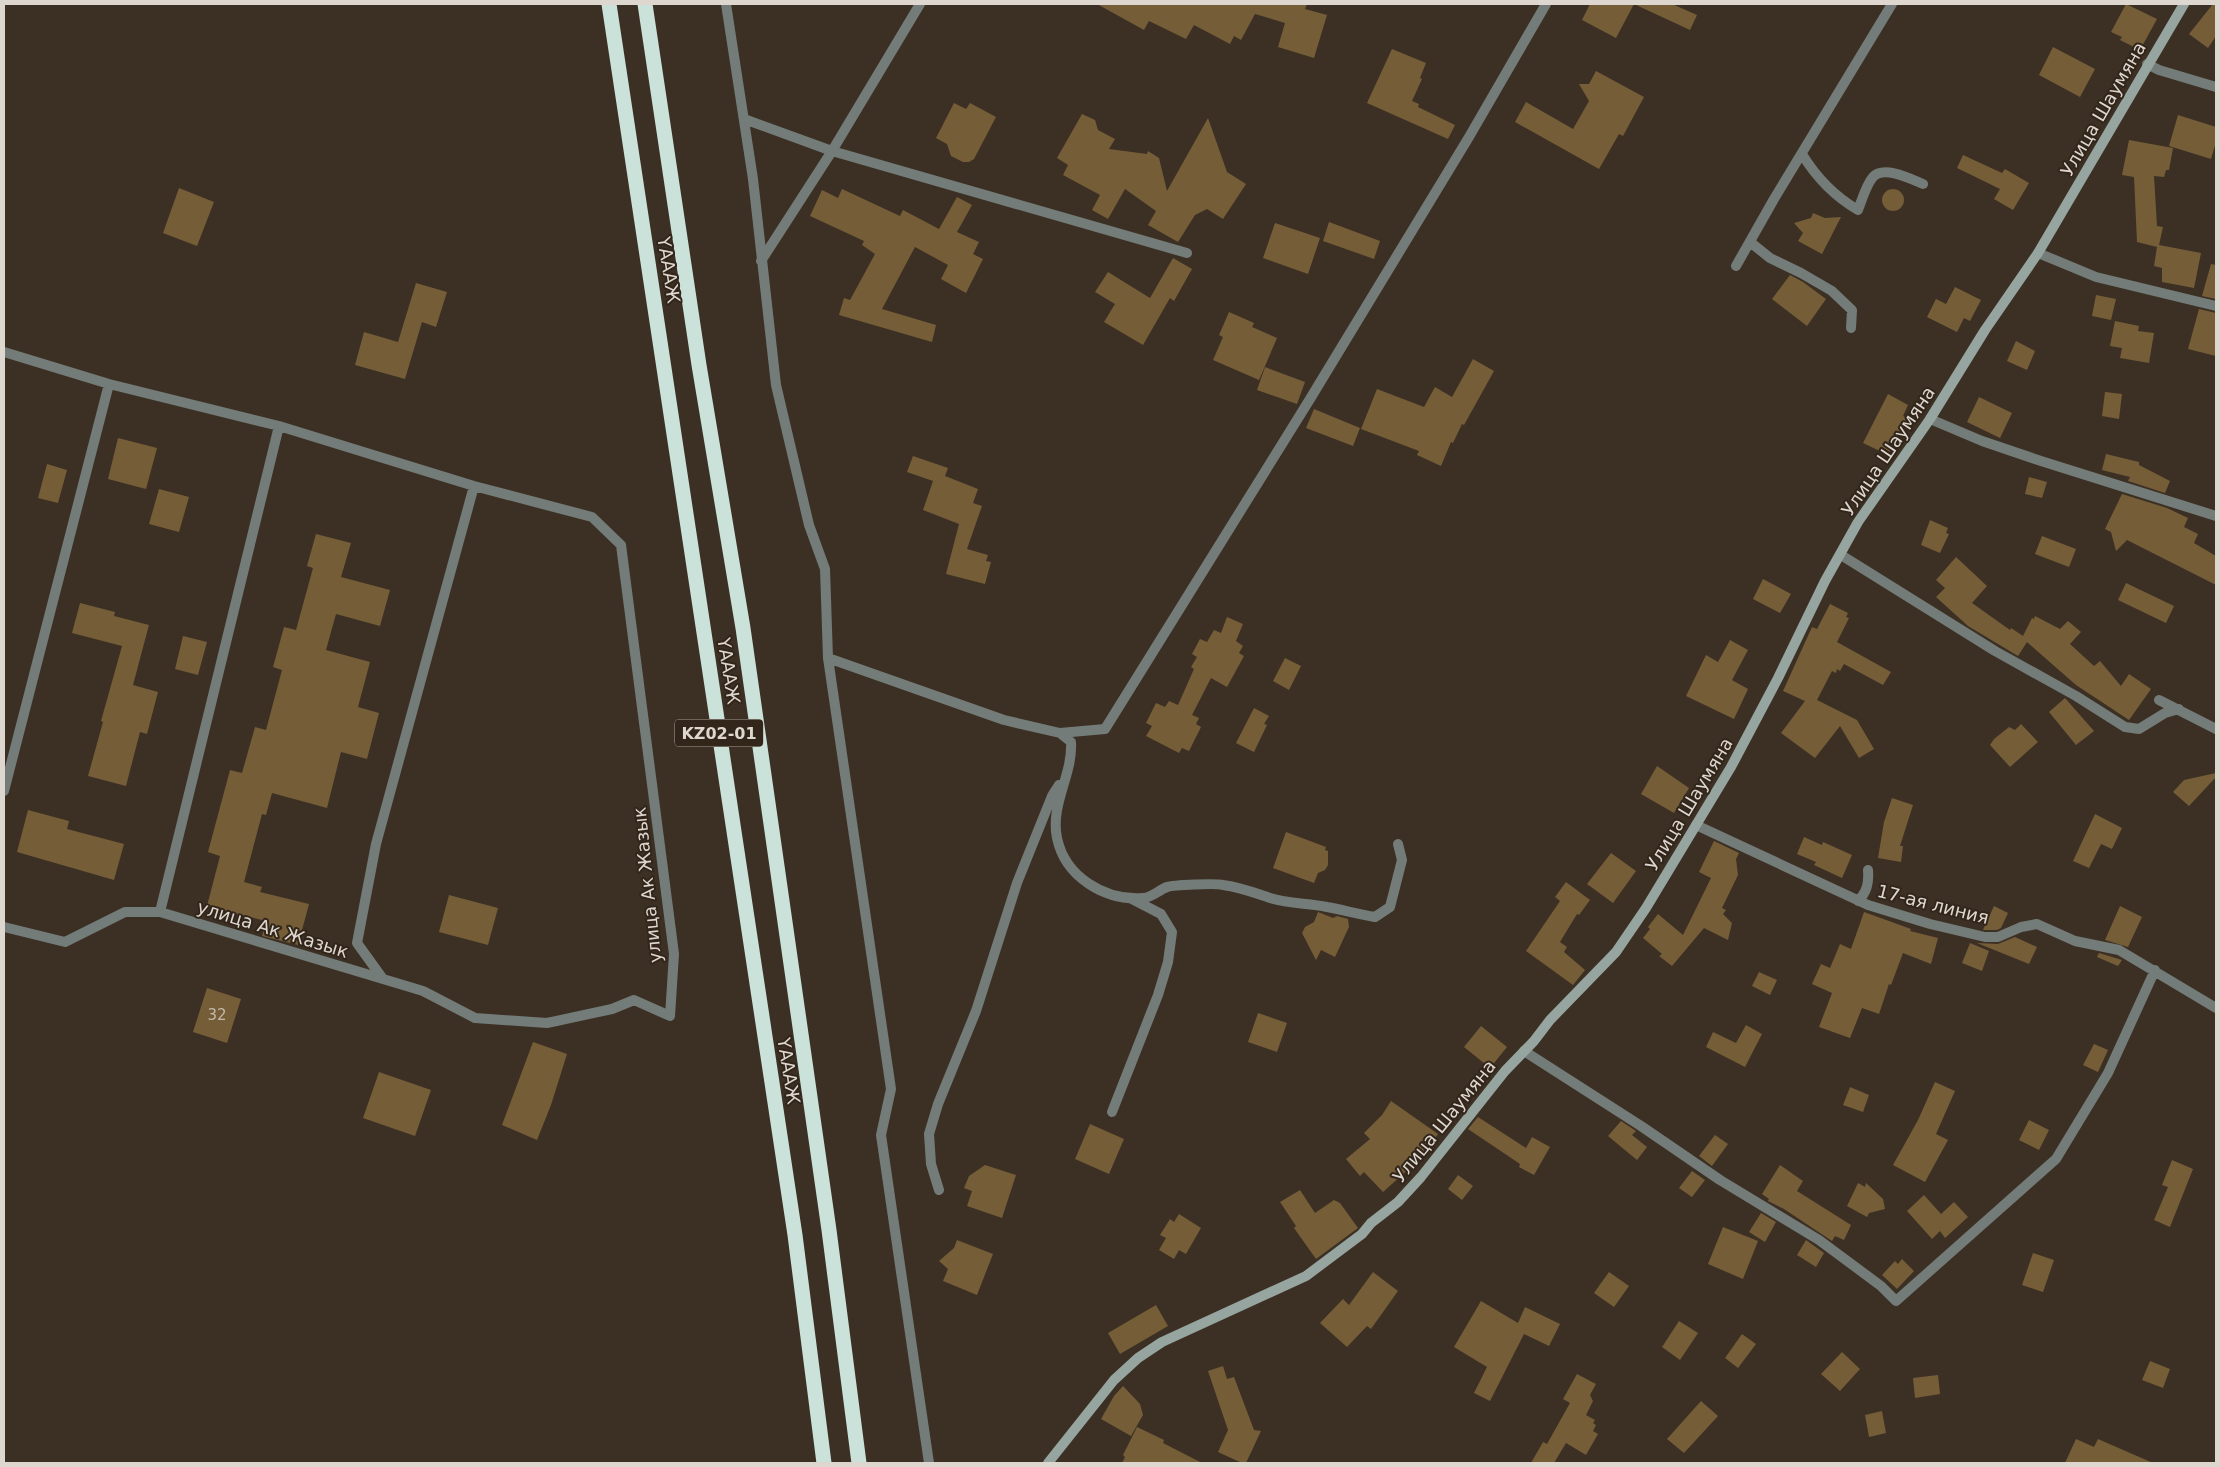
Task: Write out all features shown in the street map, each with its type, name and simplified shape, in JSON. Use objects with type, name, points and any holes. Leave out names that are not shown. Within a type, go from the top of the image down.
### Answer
[{"type":"highway","name":"ҮАААЖ","points":[[609,4],[792,1215],[824,1463]]},
{"type":"highway","name":"ҮАААЖ","points":[[645,4],[699,365],[743,628],[829,1230],[859,1463]]},
{"type":"street","points":[[726,4],[753,179],[776,385],[809,525],[825,569],[828,658],[891,1089],[881,1135],[930,1463]]},
{"type":"street","points":[[761,261],[832,151],[920,4]]},
{"type":"street","points":[[828,658],[1004,720],[1060,733],[1105,729],[1315,391],[1546,4]]},
{"type":"street","points":[[1736,266],[1892,4]]},
{"type":"street","name":"Улица Шаумяна","points":[[1048,1463],[1114,1380],[1138,1358],[1162,1342],[1253,1302],[1306,1276],[1362,1234],[1371,1223],[1398,1202],[1421,1177],[1469,1115],[1550,1020],[1616,952],[1646,908],[1735,758],[1778,678],[1825,581],[1858,522],[1930,419],[1985,330],[2038,253],[2147,64],[2184,4]]},
{"type":"street","points":[[2147,64],[2159,70],[2216,87]]},
{"type":"street","points":[[744,119],[832,151],[1187,253]]},
{"type":"street","points":[[1802,154],[1814,174],[1845,202],[1858,210],[1873,177],[1879,173],[1899,174],[1923,184]]},
{"type":"street","points":[[1750,242],[1770,258],[1832,291],[1852,310],[1851,328]]},
{"type":"street","points":[[2038,253],[2096,277],[2216,306]]},
{"type":"street","points":[[4,352],[109,384],[279,426],[474,486],[376,844],[357,943],[383,979]]},
{"type":"street","points":[[4,791],[109,384]]},
{"type":"street","points":[[1930,419],[1982,441],[2216,516]]},
{"type":"street","points":[[160,912],[279,426]]},
{"type":"street","name":"улица Ак Жазык","points":[[4,927],[65,942],[125,912],[160,912],[423,991],[475,1018],[547,1023],[612,1008],[634,1000],[670,1016],[674,954],[621,545],[592,517],[474,486]]},
{"type":"street","points":[[1841,555],[1995,651],[2076,696],[2125,727],[2139,729],[2165,713],[2180,709]]},
{"type":"street","points":[[2159,700],[2180,709],[2216,729]]},
{"type":"street","points":[[1060,733],[1071,742],[1072,753],[1057,802],[1055,821],[1058,840],[1075,872],[1087,884],[1102,891],[1132,898],[1145,898],[1168,887],[1221,884],[1251,890],[1272,899],[1375,916],[1390,907],[1402,860],[1398,844]]},
{"type":"street","points":[[939,1190],[931,1164],[929,1134],[938,1104],[976,1011],[1017,883],[1052,796],[1066,776]]},
{"type":"street","name":"17-ая линия","points":[[1696,825],[1858,901],[1930,924],[1985,937],[1998,937],[2021,927],[2037,924],[2075,941],[2119,950],[2216,1008]]},
{"type":"street","points":[[1858,901],[1864,895],[1869,882],[1868,870]]},
{"type":"street","points":[[1112,1112],[1158,995],[1168,962],[1172,932],[1161,914],[1132,898]]},
{"type":"street","points":[[1524,1051],[1641,1126],[1720,1180],[1819,1240],[1881,1286],[1896,1301],[2056,1158],[2108,1073],[2155,970]]},
{"type":"building","points":[[1097,4],[1307,4],[1305,9],[1327,15],[1314,58],[1278,47],[1285,23],[1255,14],[1241,40],[1234,36],[1230,44],[1194,25],[1186,39],[1149,21],[1144,30]]},
{"type":"building","points":[[1590,4],[1634,4],[1616,38],[1582,20]]},
{"type":"building","points":[[1634,4],[1672,4],[1697,15],[1690,30]]},
{"type":"building","points":[[2126,4],[2157,19],[2140,50],[2120,40],[2122,37],[2111,32]]},
{"type":"building","points":[[2213,4],[2216,4],[2216,36],[2208,48],[2189,34]]},
{"type":"building","points":[[2053,47],[2095,69],[2080,97],[2039,75]]},
{"type":"building","points":[[1392,49],[1426,63],[1420,78],[1422,79],[1412,101],[1419,104],[1418,107],[1455,125],[1448,139],[1367,103]]},
{"type":"building","points":[[1596,71],[1644,97],[1623,136],[1619,134],[1599,169],[1515,122],[1526,102],[1573,129],[1589,101],[1579,84],[1589,84]]},
{"type":"building","points":[[954,103],[966,109],[970,103],[996,117],[974,159],[969,162],[963,162],[951,156],[947,144],[936,138]]},
{"type":"building","points":[[1082,114],[1095,120],[1098,130],[1115,139],[1109,149],[1147,154],[1148,151],[1159,158],[1167,191],[1208,118],[1227,172],[1246,184],[1223,219],[1207,209],[1195,215],[1178,242],[1148,225],[1156,211],[1125,189],[1108,219],[1092,210],[1100,195],[1063,175],[1068,165],[1057,158]]},
{"type":"building","points":[[2178,115],[2216,127],[2216,142],[2211,159],[2169,146]]},
{"type":"building","points":[[2129,140],[2173,148],[2169,170],[2166,170],[2164,177],[2154,176],[2157,226],[2163,227],[2159,245],[2201,253],[2194,288],[2162,282],[2162,268],[2154,266],[2157,247],[2137,242],[2134,177],[2122,175]]},
{"type":"building","points":[[1963,155],[2002,173],[2005,169],[2029,183],[2013,210],[1994,199],[2000,189],[1957,168]]},
{"type":"building","points":[[179,188],[214,202],[197,246],[163,233]]},
{"type":"building","points":[[842,189],[900,216],[903,210],[939,229],[957,197],[972,205],[957,232],[979,242],[973,254],[983,259],[966,293],[941,279],[948,265],[915,247],[882,309],[936,325],[932,342],[839,315],[844,298],[850,300],[875,254],[862,245],[864,241],[810,216],[822,190],[838,198]]},
{"type":"building","points":[[1893,189],[1901,192],[1904,200],[1901,208],[1893,211],[1885,208],[1882,200],[1885,192]]},
{"type":"building","points":[[1813,213],[1825,218],[1841,217],[1822,254],[1798,241],[1803,233],[1794,223],[1811,218]]},
{"type":"building","points":[[1329,222],[1380,241],[1374,259],[1323,241]]},
{"type":"building","points":[[1275,223],[1320,238],[1308,274],[1263,258]]},
{"type":"building","points":[[1173,258],[1192,269],[1174,301],[1170,298],[1143,345],[1104,322],[1115,304],[1095,292],[1108,272],[1150,298]]},
{"type":"building","points":[[2211,264],[2216,265],[2216,299],[2202,296]]},
{"type":"building","points":[[1790,275],[1826,299],[1807,326],[1772,299]]},
{"type":"building","points":[[416,283],[447,292],[436,327],[422,322],[405,379],[355,365],[364,332],[398,342]]},
{"type":"building","points":[[1955,287],[1981,300],[1970,321],[1964,318],[1957,332],[1927,317],[1936,299],[1946,304]]},
{"type":"building","points":[[2096,295],[2116,299],[2111,320],[2092,316]]},
{"type":"building","points":[[2199,309],[2216,313],[2216,356],[2188,349]]},
{"type":"building","points":[[1229,312],[1254,323],[1252,327],[1277,338],[1259,380],[1213,360],[1223,337],[1219,335]]},
{"type":"building","points":[[2115,321],[2139,326],[2138,331],[2154,333],[2149,363],[2120,358],[2122,348],[2110,346]]},
{"type":"building","points":[[2016,341],[2035,351],[2027,370],[2007,361]]},
{"type":"building","points":[[1473,359],[1494,371],[1464,425],[1462,424],[1453,443],[1451,442],[1441,466],[1417,455],[1419,451],[1361,429],[1377,389],[1424,407],[1435,387],[1452,397]]},
{"type":"building","points":[[1265,367],[1305,382],[1297,404],[1257,390]]},
{"type":"building","points":[[2105,392],[2122,394],[2119,419],[2102,416]]},
{"type":"building","points":[[1888,394],[1908,405],[1903,416],[1907,418],[1888,455],[1863,443]]},
{"type":"building","points":[[1979,397],[2012,413],[2000,438],[1967,422]]},
{"type":"building","points":[[1314,409],[1360,428],[1353,446],[1306,428]]},
{"type":"building","points":[[118,438],[157,448],[146,489],[108,479]]},
{"type":"building","points":[[2106,454],[2139,462],[2139,465],[2170,481],[2165,493],[2128,481],[2130,477],[2102,470]]},
{"type":"building","points":[[913,456],[948,468],[945,476],[978,489],[973,503],[982,506],[967,549],[988,555],[986,561],[991,562],[985,584],[946,574],[959,524],[923,510],[933,481],[907,472]]},
{"type":"building","points":[[47,464],[67,470],[58,503],[38,498]]},
{"type":"building","points":[[2029,477],[2047,482],[2042,498],[2025,494]]},
{"type":"building","points":[[159,489],[189,497],[179,532],[149,524]]},
{"type":"building","points":[[2122,494],[2167,508],[2188,518],[2184,527],[2198,534],[2194,543],[2216,556],[2216,585],[2127,540],[2116,551],[2111,532],[2105,529]]},
{"type":"building","points":[[1930,520],[1948,528],[1946,533],[1949,534],[1940,553],[1921,545]]},
{"type":"building","points":[[316,534],[351,543],[341,577],[390,590],[380,626],[336,614],[326,650],[370,662],[358,707],[379,713],[367,759],[341,752],[327,808],[272,793],[266,815],[262,814],[244,882],[262,887],[260,892],[309,904],[298,945],[262,936],[266,921],[207,906],[220,856],[208,852],[230,770],[242,773],[255,727],[266,730],[282,670],[273,667],[284,627],[296,630],[313,568],[307,566]]},
{"type":"building","points":[[2042,536],[2076,549],[2069,567],[2035,554]]},
{"type":"building","points":[[1956,557],[1987,586],[1972,603],[2010,630],[2011,628],[2023,636],[2032,618],[2034,619],[2035,616],[2060,629],[2068,621],[2081,632],[2070,644],[2094,666],[2100,661],[2121,686],[2129,674],[2151,689],[2129,720],[2076,685],[2027,642],[2018,656],[1968,626],[1936,597],[1945,588],[1936,580]]},
{"type":"building","points":[[1763,579],[1791,594],[1780,613],[1753,599]]},
{"type":"building","points":[[2126,583],[2174,606],[2166,623],[2118,600]]},
{"type":"building","points":[[80,603],[115,612],[114,616],[149,625],[133,685],[158,692],[147,734],[140,732],[126,786],[88,776],[122,646],[72,633]]},
{"type":"building","points":[[1830,604],[1848,613],[1846,617],[1849,618],[1837,642],[1891,672],[1883,685],[1844,664],[1840,671],[1837,669],[1836,673],[1832,671],[1817,700],[1857,720],[1874,749],[1859,758],[1840,726],[1815,758],[1781,733],[1805,701],[1783,691],[1812,627],[1817,629]]},
{"type":"building","points":[[1227,617],[1243,624],[1236,641],[1243,646],[1239,653],[1244,656],[1227,687],[1211,678],[1192,715],[1199,718],[1196,724],[1201,727],[1189,751],[1182,748],[1179,753],[1146,736],[1152,726],[1146,723],[1156,703],[1165,707],[1169,701],[1178,705],[1194,669],[1191,667],[1197,657],[1192,654],[1200,639],[1207,642],[1214,630],[1221,633]]},
{"type":"building","points":[[183,636],[207,642],[198,675],[175,669]]},
{"type":"building","points":[[1730,640],[1748,650],[1732,680],[1748,689],[1734,719],[1686,696],[1706,655],[1718,662]]},
{"type":"building","points":[[1285,658],[1301,666],[1289,690],[1273,681]]},
{"type":"building","points":[[2065,698],[2094,731],[2076,745],[2049,712]]},
{"type":"building","points":[[1254,708],[1269,716],[1264,724],[1267,725],[1254,752],[1236,743]]},
{"type":"building","points":[[2021,724],[2038,742],[2010,767],[1990,745],[1994,739],[2009,727],[2015,730]]},
{"type":"building","points":[[1657,766],[1689,788],[1674,813],[1641,794]]},
{"type":"building","points":[[2216,773],[2216,777],[2189,806],[2173,792],[2184,780]]},
{"type":"building","points":[[1892,798],[1913,805],[1900,846],[1903,846],[1901,862],[1878,858],[1884,822]]},
{"type":"building","points":[[28,810],[69,821],[67,829],[124,844],[114,880],[17,852]]},
{"type":"building","points":[[2095,814],[2122,828],[2112,849],[2101,844],[2089,868],[2073,861]]},
{"type":"building","points":[[1286,832],[1326,847],[1325,850],[1328,851],[1328,865],[1325,870],[1318,873],[1314,883],[1273,868]]},
{"type":"building","points":[[1804,837],[1822,845],[1823,842],[1852,855],[1842,878],[1814,865],[1816,862],[1797,854]]},
{"type":"building","points":[[1714,841],[1739,853],[1736,859],[1738,875],[1722,908],[1726,910],[1723,914],[1732,923],[1728,940],[1704,928],[1672,966],[1659,956],[1662,954],[1643,938],[1650,929],[1648,927],[1658,914],[1683,935],[1711,878],[1699,872]]},
{"type":"building","points":[[1611,853],[1636,871],[1613,903],[1587,884]]},
{"type":"building","points":[[1566,882],[1590,900],[1579,915],[1577,914],[1560,942],[1567,947],[1564,952],[1585,970],[1573,985],[1526,951],[1560,901],[1555,897]]},
{"type":"building","points":[[449,895],[498,908],[488,945],[439,932]]},
{"type":"building","points":[[1994,906],[2008,913],[2001,928],[1997,930],[1983,930]]},
{"type":"building","points":[[2120,906],[2142,917],[2128,947],[2105,940]]},
{"type":"building","points":[[1318,912],[1333,918],[1337,916],[1348,919],[1349,927],[1335,957],[1321,950],[1316,960],[1302,933],[1305,927],[1314,922]]},
{"type":"building","points":[[1864,912],[1911,929],[1910,931],[1938,938],[1931,964],[1903,953],[1891,985],[1889,984],[1879,1014],[1862,1008],[1850,1038],[1819,1027],[1832,993],[1812,984],[1821,964],[1830,968],[1840,944],[1851,949]]},
{"type":"building","points":[[2015,937],[2037,947],[2029,964],[1977,943],[1998,944]]},
{"type":"building","points":[[1970,943],[1989,951],[1982,971],[1962,963]]},
{"type":"building","points":[[2099,953],[2122,960],[2118,966],[2097,957]]},
{"type":"building","points":[[1759,972],[1777,980],[1770,995],[1752,986]]},
{"type":"building","points":[[207,988],[241,999],[227,1043],[193,1032]]},
{"type":"building","points":[[1258,1013],[1287,1023],[1277,1052],[1248,1042]]},
{"type":"building","points":[[1746,1025],[1762,1034],[1745,1067],[1706,1047],[1713,1032],[1736,1043]]},
{"type":"building","points":[[1481,1026],[1507,1047],[1490,1068],[1464,1047]]},
{"type":"building","points":[[533,1042],[567,1054],[551,1105],[537,1140],[502,1125]]},
{"type":"building","points":[[2094,1044],[2108,1050],[2098,1072],[2083,1065]]},
{"type":"building","points":[[379,1072],[431,1090],[415,1136],[363,1118]]},
{"type":"building","points":[[1935,1082],[1955,1091],[1936,1134],[1948,1140],[1925,1182],[1893,1165],[1918,1120]]},
{"type":"building","points":[[1850,1087],[1869,1095],[1863,1112],[1843,1105]]},
{"type":"building","points":[[1391,1101],[1438,1134],[1422,1157],[1383,1192],[1364,1172],[1360,1176],[1346,1159],[1370,1139],[1364,1133],[1382,1115]]},
{"type":"building","points":[[1478,1117],[1526,1148],[1532,1137],[1550,1147],[1534,1175],[1519,1167],[1520,1164],[1468,1129]]},
{"type":"building","points":[[2029,1120],[2049,1130],[2039,1150],[2019,1140]]},
{"type":"building","points":[[1621,1121],[1636,1131],[1632,1135],[1647,1147],[1637,1160],[1608,1136]]},
{"type":"building","points":[[1090,1124],[1124,1139],[1109,1174],[1075,1159]]},
{"type":"building","points":[[1715,1135],[1728,1144],[1712,1166],[1699,1156]]},
{"type":"building","points":[[2172,1160],[2193,1169],[2170,1227],[2154,1220],[2168,1187],[2162,1185]]},
{"type":"building","points":[[985,1165],[1016,1175],[1002,1218],[967,1206],[972,1191],[964,1188],[969,1176]]},
{"type":"building","points":[[1780,1165],[1803,1181],[1797,1191],[1851,1225],[1844,1240],[1835,1236],[1832,1241],[1784,1209],[1768,1201],[1769,1199],[1762,1194]]},
{"type":"building","points":[[1692,1171],[1705,1180],[1692,1197],[1679,1188]]},
{"type":"building","points":[[1458,1175],[1473,1186],[1462,1200],[1448,1189]]},
{"type":"building","points":[[1858,1183],[1865,1187],[1866,1183],[1883,1199],[1885,1209],[1869,1213],[1867,1217],[1847,1206]]},
{"type":"building","points":[[1300,1190],[1315,1213],[1334,1200],[1340,1203],[1358,1228],[1316,1259],[1294,1228],[1296,1226],[1280,1202]]},
{"type":"building","points":[[1924,1195],[1941,1214],[1954,1202],[1968,1217],[1945,1238],[1940,1231],[1932,1239],[1907,1211]]},
{"type":"building","points":[[1761,1213],[1776,1222],[1765,1242],[1749,1232]]},
{"type":"building","points":[[1179,1214],[1201,1228],[1186,1254],[1179,1250],[1174,1259],[1159,1250],[1166,1238],[1160,1235],[1170,1219],[1174,1222]]},
{"type":"building","points":[[1723,1227],[1758,1241],[1743,1279],[1708,1264]]},
{"type":"building","points":[[957,1240],[993,1254],[977,1295],[943,1281],[948,1269],[939,1261],[954,1248]]},
{"type":"building","points":[[1806,1240],[1824,1253],[1816,1267],[1797,1255]]},
{"type":"building","points":[[2033,1253],[2054,1260],[2043,1292],[2022,1285]]},
{"type":"building","points":[[1902,1259],[1914,1271],[1897,1289],[1882,1275],[1895,1261],[1898,1264]]},
{"type":"building","points":[[1373,1272],[1398,1291],[1371,1329],[1367,1326],[1347,1347],[1320,1323],[1343,1299],[1349,1305]]},
{"type":"building","points":[[1609,1272],[1629,1286],[1614,1307],[1594,1293]]},
{"type":"building","points":[[1481,1301],[1518,1323],[1525,1307],[1560,1324],[1549,1346],[1524,1334],[1490,1401],[1474,1393],[1487,1367],[1454,1347]]},
{"type":"building","points":[[1156,1305],[1168,1326],[1120,1354],[1108,1333]]},
{"type":"building","points":[[1679,1321],[1698,1333],[1680,1360],[1662,1347]]},
{"type":"building","points":[[1742,1334],[1756,1344],[1738,1368],[1725,1358]]},
{"type":"building","points":[[1842,1352],[1860,1369],[1840,1391],[1821,1374]]},
{"type":"building","points":[[2150,1361],[2170,1369],[2163,1388],[2142,1380]]},
{"type":"building","points":[[1223,1366],[1227,1379],[1234,1377],[1254,1430],[1261,1431],[1246,1463],[1218,1452],[1228,1430],[1208,1371]]},
{"type":"building","points":[[1577,1374],[1596,1384],[1590,1395],[1593,1401],[1586,1415],[1595,1420],[1593,1423],[1596,1425],[1593,1431],[1598,1434],[1586,1455],[1566,1443],[1554,1463],[1531,1463],[1543,1442],[1547,1444],[1570,1403],[1563,1399]]},
{"type":"building","points":[[1938,1375],[1940,1394],[1915,1398],[1913,1378]]},
{"type":"building","points":[[1123,1386],[1140,1404],[1143,1415],[1131,1436],[1101,1419],[1114,1396]]},
{"type":"building","points":[[1701,1401],[1718,1416],[1684,1453],[1667,1439]]},
{"type":"building","points":[[1882,1411],[1886,1433],[1869,1437],[1865,1415]]},
{"type":"building","points":[[1137,1427],[1164,1440],[1163,1443],[1202,1463],[1122,1463],[1125,1457],[1123,1455]]},
{"type":"building","points":[[2076,1439],[2094,1447],[2098,1439],[2153,1463],[2065,1463]]}]
